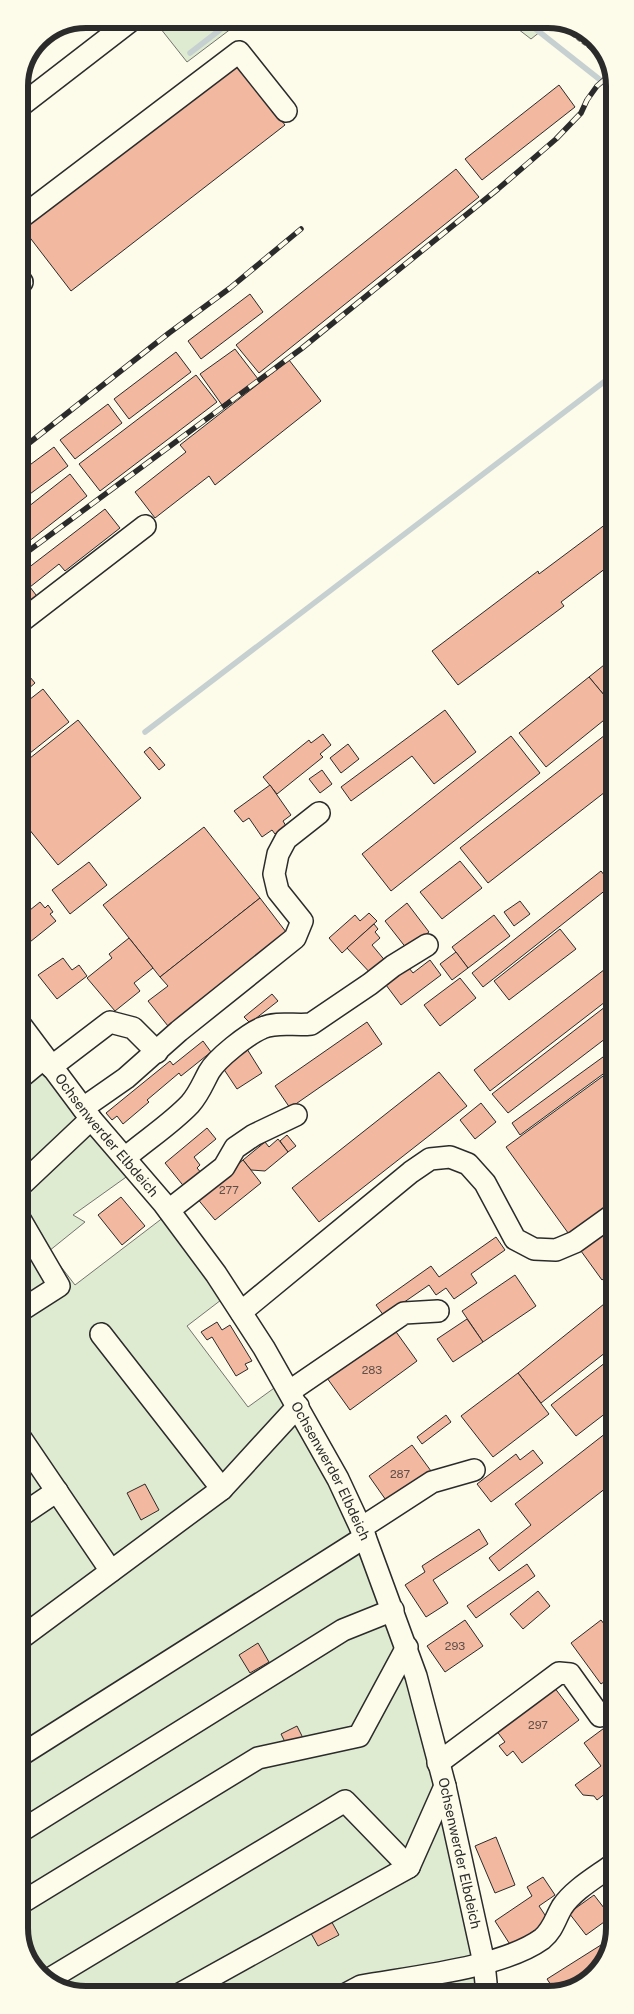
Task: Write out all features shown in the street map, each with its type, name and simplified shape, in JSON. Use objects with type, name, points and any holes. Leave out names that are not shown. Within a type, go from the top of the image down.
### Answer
[{"type":"street","points":[[27,101],[121,28]]},
{"type":"street","points":[[27,212],[239,52],[286,111]]},
{"type":"street","points":[[27,618],[145,526]]},
{"type":"street","points":[[27,1178],[87,1113],[179,1031],[294,938],[302,921],[278,891],[274,874],[278,854],[286,839],[319,813]]},
{"type":"street","points":[[125,1158],[190,1104],[202,1089],[209,1072],[232,1048],[263,1027],[286,1023],[311,1024],[427,945]]},
{"type":"street","points":[[27,1074],[110,1022],[133,1028],[157,1052]]},
{"type":"street","name":"Ochsenwerder Elbdeich","points":[[27,1034],[87,1113],[169,1210],[216,1274],[294,1399],[338,1479],[363,1532],[407,1647],[416,1676],[444,1786],[484,1963],[486,1986]]},
{"type":"street","points":[[169,1210],[224,1167],[235,1148],[254,1135],[296,1115]]},
{"type":"street","points":[[241,1312],[430,1159],[450,1157],[468,1164],[485,1183],[515,1239],[534,1249],[556,1250],[576,1242],[606,1220]]},
{"type":"street","points":[[27,1231],[58,1286],[27,1306]]},
{"type":"street","points":[[27,1634],[222,1489],[294,1399],[404,1313],[438,1310]]},
{"type":"street","points":[[101,1334],[222,1489]]},
{"type":"street","points":[[27,1447],[111,1571]]},
{"type":"street","points":[[27,1751],[363,1532],[432,1482],[474,1470]]},
{"type":"street","points":[[27,1511],[57,1490]]},
{"type":"street","points":[[27,1827],[343,1630],[393,1610]]},
{"type":"street","points":[[27,1899],[258,1758],[359,1736],[407,1647]]},
{"type":"street","points":[[438,1763],[559,1673],[570,1674],[600,1716]]},
{"type":"street","points":[[194,1986],[409,1867],[444,1786]]},
{"type":"street","points":[[53,1977],[345,1801],[409,1867]]},
{"type":"street","points":[[361,1986],[484,1963],[521,1950],[540,1940],[551,1931],[563,1906],[577,1892],[606,1870]]},
{"type":"path","points":[[567,31],[597,53]]},
{"type":"green space","points":[[160,28],[232,28],[187,62]]},
{"type":"green space","points":[[517,28],[545,28],[531,39]]},
{"type":"green space","points":[[27,1049],[129,1175],[73,1215],[85,1222],[49,1251],[75,1285],[164,1217],[186,1243],[221,1300],[187,1326],[248,1407],[277,1386],[345,1513],[404,1666],[433,1775],[472,1955],[477,1986],[82,1986],[63,1982],[50,1975],[37,1961],[32,1951],[27,1929]]},
{"type":"building","points":[[235,61],[285,125],[71,291],[27,234],[27,221]]},
{"type":"building","points":[[559,85],[575,107],[482,180],[465,159]]},
{"type":"building","points":[[456,169],[479,197],[259,373],[236,345]]},
{"type":"building","points":[[250,294],[263,312],[201,359],[188,341]]},
{"type":"building","points":[[235,349],[258,379],[222,405],[200,374]]},
{"type":"building","points":[[176,352],[191,372],[129,419],[114,399]]},
{"type":"building","points":[[289,360],[321,401],[215,485],[209,476],[155,518],[135,492],[186,452],[180,445]]},
{"type":"building","points":[[196,375],[217,402],[100,491],[79,464]]},
{"type":"building","points":[[108,404],[122,423],[75,459],[60,440]]},
{"type":"building","points":[[54,447],[68,466],[27,496],[27,467]]},
{"type":"building","points":[[70,474],[87,496],[27,543],[27,508]]},
{"type":"building","points":[[105,509],[120,528],[65,571],[59,564],[30,587],[39,599],[27,608],[27,569]]},
{"type":"building","points":[[606,524],[606,568],[561,602],[564,606],[458,685],[432,651],[538,571],[539,574]]},
{"type":"building","points":[[606,663],[606,697],[589,677]]},
{"type":"building","points":[[27,674],[35,683],[28,689],[27,688]]},
{"type":"building","points":[[589,677],[606,697],[606,718],[546,767],[519,733]]},
{"type":"building","points":[[43,689],[69,722],[27,755],[27,702]]},
{"type":"building","points":[[445,710],[476,752],[434,784],[412,756],[351,801],[341,787]]},
{"type":"building","points":[[78,720],[141,798],[58,865],[27,827],[27,760]]},
{"type":"building","points":[[323,734],[331,745],[320,754],[323,757],[277,794],[263,777],[309,740],[311,743]]},
{"type":"building","points":[[606,734],[606,791],[488,883],[460,848]]},
{"type":"building","points":[[511,736],[540,773],[391,891],[362,854]]},
{"type":"building","points":[[348,744],[359,759],[341,773],[330,758]]},
{"type":"building","points":[[150,747],[165,765],[159,770],[144,752]]},
{"type":"building","points":[[322,770],[332,784],[320,793],[309,779]]},
{"type":"building","points":[[270,785],[291,815],[283,821],[286,826],[275,834],[272,830],[262,837],[249,818],[243,822],[234,811]]},
{"type":"building","points":[[204,827],[260,898],[160,977],[103,905]]},
{"type":"building","points":[[460,861],[482,888],[442,919],[420,892]]},
{"type":"building","points":[[89,862],[107,885],[70,914],[52,890]]},
{"type":"building","points":[[601,871],[606,877],[606,890],[483,987],[472,973]]},
{"type":"building","points":[[260,898],[286,932],[168,1026],[148,1001],[168,986],[160,977]]},
{"type":"building","points":[[520,901],[530,914],[514,926],[504,912]]},
{"type":"building","points":[[40,902],[45,908],[48,905],[53,912],[50,914],[56,921],[27,944],[27,912]]},
{"type":"building","points":[[407,903],[429,932],[407,949],[385,921]]},
{"type":"building","points":[[369,913],[377,921],[342,953],[329,938],[355,915],[360,921]]},
{"type":"building","points":[[494,915],[510,936],[468,968],[452,947]]},
{"type":"building","points":[[374,924],[378,929],[375,932],[380,938],[372,945],[387,963],[373,976],[347,948]]},
{"type":"building","points":[[560,929],[576,949],[509,1000],[494,981]]},
{"type":"building","points":[[129,938],[153,968],[134,983],[140,991],[115,1011],[87,978],[112,958],[109,954]]},
{"type":"building","points":[[456,952],[468,968],[452,980],[440,964]]},
{"type":"building","points":[[63,958],[72,970],[79,965],[87,976],[57,999],[38,975]]},
{"type":"building","points":[[430,960],[441,975],[401,1005],[386,985],[409,968],[413,973]]},
{"type":"building","points":[[606,968],[606,1001],[490,1091],[474,1070]]},
{"type":"building","points":[[460,978],[476,998],[440,1026],[424,1005]]},
{"type":"building","points":[[272,994],[278,1001],[250,1023],[244,1017]]},
{"type":"building","points":[[606,1006],[606,1038],[508,1113],[492,1094]]},
{"type":"building","points":[[367,1022],[382,1044],[290,1108],[275,1086]]},
{"type":"building","points":[[203,1041],[211,1052],[181,1076],[179,1073],[147,1100],[149,1102],[123,1124],[117,1116],[112,1120],[106,1113],[170,1061],[173,1065]]},
{"type":"building","points":[[247,1049],[262,1073],[237,1089],[221,1065]]},
{"type":"building","points":[[606,1055],[606,1072],[520,1135],[512,1123]]},
{"type":"building","points":[[439,1072],[467,1106],[319,1222],[292,1188]]},
{"type":"building","points":[[606,1074],[606,1212],[571,1237],[506,1147]]},
{"type":"building","points":[[481,1103],[496,1122],[475,1139],[460,1120]]},
{"type":"building","points":[[207,1128],[216,1139],[194,1157],[200,1165],[197,1168],[203,1175],[186,1189],[165,1163]]},
{"type":"building","points":[[287,1135],[296,1146],[288,1152],[280,1141]]},
{"type":"building","points":[[278,1139],[288,1152],[265,1171],[251,1170],[243,1160],[265,1142],[269,1147]]},
{"type":"building","points":[[243,1160],[261,1183],[215,1220],[196,1197]]},
{"type":"building","points":[[121,1197],[145,1226],[122,1245],[98,1215]]},
{"type":"building","points":[[606,1232],[606,1277],[602,1280],[581,1251]]},
{"type":"building","points":[[496,1237],[505,1250],[471,1274],[477,1283],[454,1299],[446,1288],[436,1295],[429,1285],[384,1316],[376,1305],[431,1266],[439,1277]]},
{"type":"building","points":[[515,1275],[536,1306],[483,1342],[462,1311]]},
{"type":"building","points":[[606,1302],[606,1352],[541,1403],[518,1373]]},
{"type":"building","points":[[467,1319],[483,1342],[453,1362],[437,1339]]},
{"type":"building","points":[[217,1322],[222,1330],[230,1325],[252,1361],[245,1364],[248,1369],[236,1376],[212,1337],[207,1340],[201,1332]]},
{"type":"building","points":[[394,1329],[417,1361],[350,1410],[327,1378]]},
{"type":"building","points":[[606,1362],[606,1413],[576,1436],[551,1405]]},
{"type":"building","points":[[518,1373],[549,1414],[493,1457],[461,1416]]},
{"type":"building","points":[[446,1415],[451,1422],[422,1444],[417,1437]]},
{"type":"building","points":[[606,1433],[606,1488],[499,1571],[489,1558],[531,1525],[515,1504]]},
{"type":"building","points":[[412,1445],[431,1471],[388,1503],[369,1476]]},
{"type":"building","points":[[533,1450],[543,1463],[491,1502],[477,1484],[516,1454],[520,1460]]},
{"type":"building","points":[[145,1484],[159,1510],[141,1520],[127,1493]]},
{"type":"building","points":[[479,1529],[488,1544],[433,1580],[448,1603],[426,1617],[405,1585],[425,1572],[422,1566]]},
{"type":"building","points":[[527,1564],[535,1576],[476,1618],[467,1606]]},
{"type":"building","points":[[538,1591],[550,1606],[523,1629],[510,1614]]},
{"type":"building","points":[[465,1620],[483,1646],[445,1672],[427,1646]]},
{"type":"building","points":[[601,1620],[606,1626],[606,1680],[601,1684],[571,1643]]},
{"type":"building","points":[[258,1643],[269,1662],[250,1673],[239,1655]]},
{"type":"building","points":[[554,1687],[579,1720],[522,1763],[513,1751],[507,1756],[499,1746],[505,1742],[496,1730]]},
{"type":"building","points":[[297,1726],[304,1740],[288,1748],[281,1734]]},
{"type":"building","points":[[606,1727],[606,1793],[597,1800],[594,1796],[583,1795],[575,1785],[601,1766],[584,1743]]},
{"type":"building","points":[[496,1837],[515,1885],[495,1893],[475,1846]]},
{"type":"building","points":[[543,1877],[555,1895],[539,1906],[549,1921],[511,1946],[495,1921],[532,1896],[527,1887]]},
{"type":"building","points":[[594,1895],[606,1911],[606,1921],[586,1935],[569,1913]]},
{"type":"building","points":[[329,1917],[339,1935],[318,1946],[308,1928]]},
{"type":"building","points":[[604,1943],[601,1954],[595,1964],[581,1977],[564,1985],[556,1986],[549,1986],[551,1985],[547,1979]]},
{"type":"waterway","points":[[190,53],[222,28]]},
{"type":"waterway","points":[[534,28],[606,84]]},
{"type":"waterway","points":[[145,732],[606,380]]},
{"type":"railway","points":[[27,552],[301,349],[498,189],[556,139],[581,113],[597,86],[606,78]]},
{"type":"railway","points":[[27,445],[169,333],[230,288],[301,229]]}]
